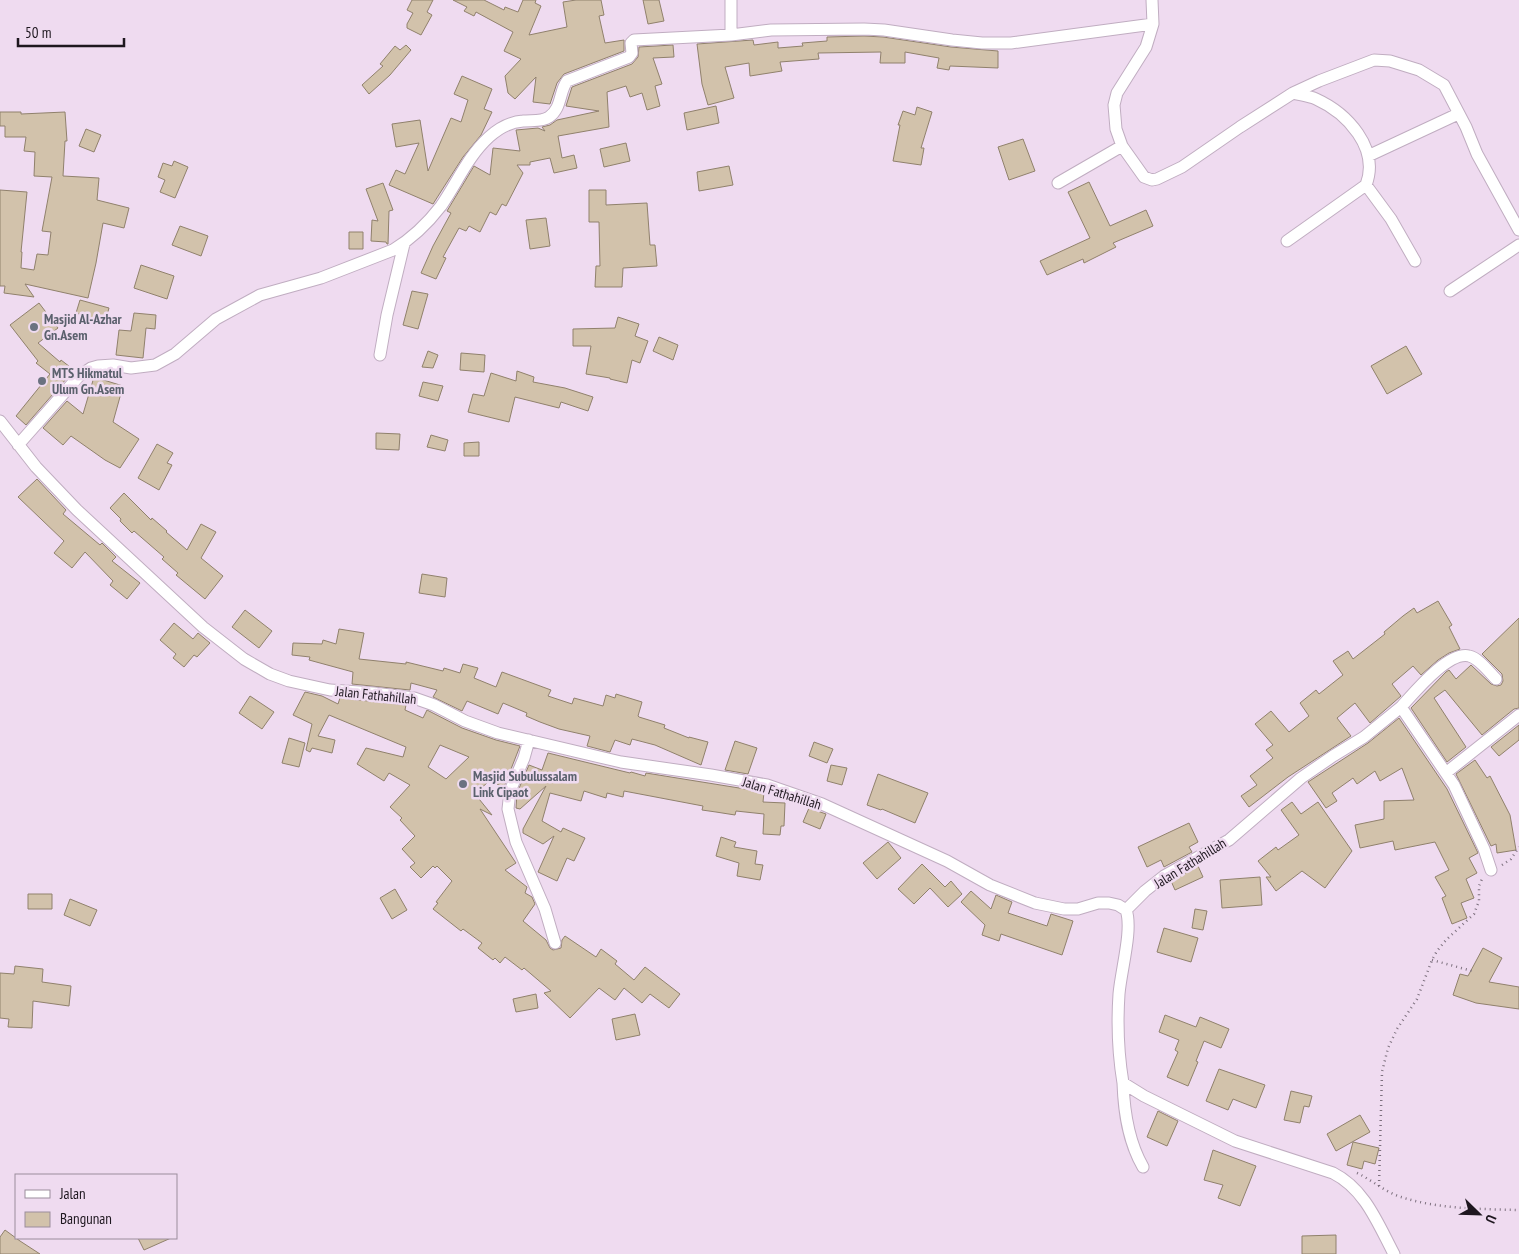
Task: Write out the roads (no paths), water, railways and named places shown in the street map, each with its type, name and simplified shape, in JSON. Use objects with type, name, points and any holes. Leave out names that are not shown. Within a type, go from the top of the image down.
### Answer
[{"type":"street","points":[[731,0],[731,35]]},
{"type":"street","points":[[1152,0],[1153,24],[1146,47],[1117,94],[1114,105],[1116,129],[1122,146],[1144,177],[1152,180],[1157,179],[1182,167],[1293,93],[1374,60],[1390,61],[1419,70],[1444,85],[1477,154],[1519,230]]},
{"type":"street","points":[[18,445],[79,376],[91,368],[113,365],[131,368],[155,365],[175,354],[216,319],[260,295],[321,278],[404,244],[440,207],[462,170],[488,138],[501,128],[512,123],[544,120],[550,117],[557,108],[567,80],[629,58],[632,52],[631,43],[634,40],[731,35],[771,30],[879,29],[962,41],[1011,43],[1153,24]]},
{"type":"street","points":[[1287,241],[1366,185],[1370,174],[1368,156],[1361,137],[1340,114],[1314,98],[1293,93]]},
{"type":"street","points":[[1368,156],[1458,114]]},
{"type":"street","points":[[1058,183],[1122,146]]},
{"type":"street","points":[[1366,185],[1391,220],[1415,261]]},
{"type":"street","points":[[380,355],[387,315],[404,244]]},
{"type":"street","points":[[1450,291],[1519,245]]},
{"type":"street","name":"Jalan Fathahillah","points":[[0,421],[36,466],[77,510],[223,644],[270,674],[317,688],[374,692],[414,698],[434,704],[482,728],[621,762],[711,774],[767,785],[822,804],[925,851],[990,885],[1035,903],[1064,909],[1078,909],[1098,903],[1109,903],[1118,905],[1126,910],[1164,876],[1229,840],[1301,778],[1332,756],[1364,738],[1401,707],[1433,674],[1459,656],[1473,657],[1496,679]]},
{"type":"street","points":[[1401,707],[1447,772],[1463,802],[1484,849],[1491,870]]},
{"type":"street","points":[[1447,772],[1519,715]]},
{"type":"street","points":[[529,740],[524,758],[510,791],[508,809],[516,842],[546,909],[555,943]]},
{"type":"street","points":[[1126,910],[1129,918],[1129,928],[1122,969],[1118,1017],[1119,1061],[1131,1141],[1143,1167]]},
{"type":"street","points":[[1123,1082],[1144,1096],[1235,1141],[1343,1178],[1354,1187],[1363,1199],[1394,1254]]},
{"type":"place","name":"Masjid Al-Azhar Gn.Asem","points":[[34,327]]},
{"type":"place","name":"MTS Hikmatul Ulum Gn.Asem","points":[[42,381]]},
{"type":"place","name":"Masjid Subulussalam Link Cipaot","points":[[463,784]]}]
